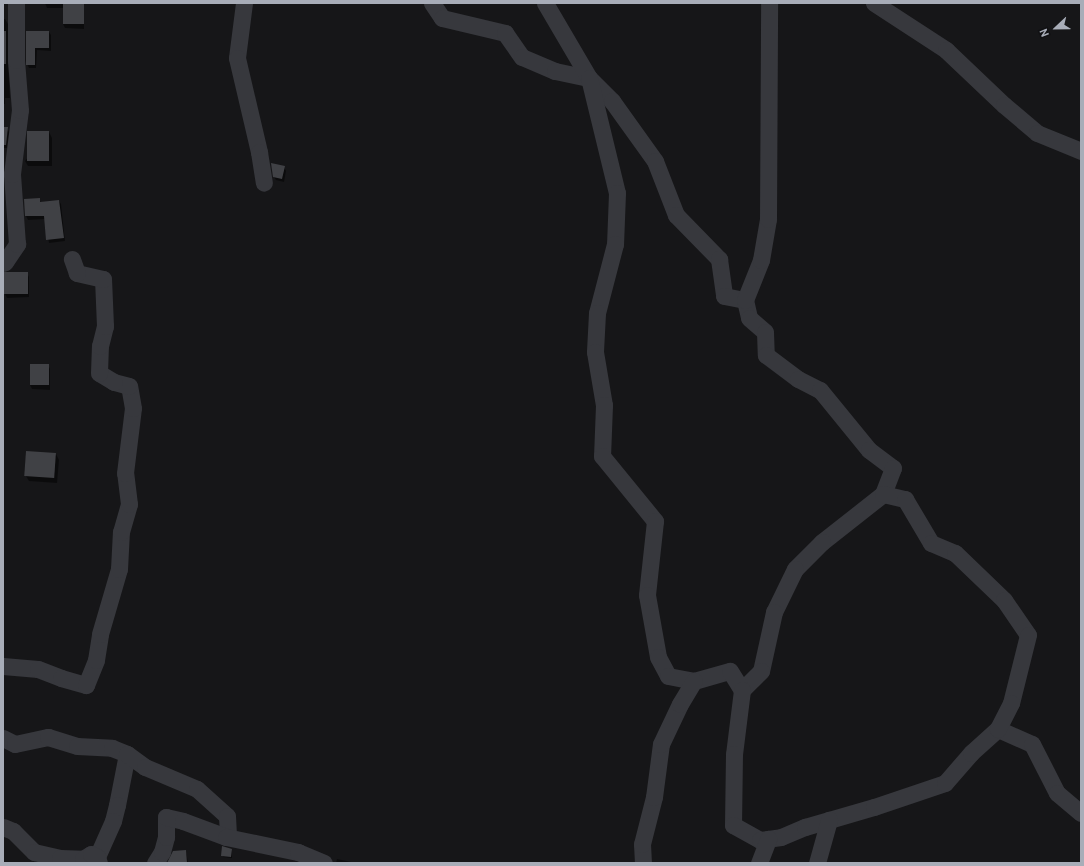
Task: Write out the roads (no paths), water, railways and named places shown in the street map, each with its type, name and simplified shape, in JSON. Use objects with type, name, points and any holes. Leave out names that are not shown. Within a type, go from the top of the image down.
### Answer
[{"type":"street","points":[[3,263],[17,244],[7,172],[20,110],[16,60],[16,3]]},
{"type":"street","points":[[244,3],[237,58],[260,152],[264,182]]},
{"type":"street","points":[[432,3],[442,18],[505,33],[522,57],[555,71],[589,78]]},
{"type":"street","points":[[545,3],[589,78],[612,101],[655,161],[676,215],[719,259],[724,296],[745,300]]},
{"type":"street","points":[[769,3],[768,219],[761,260],[745,300],[750,318],[765,332],[766,355],[798,379],[820,390],[869,450],[893,468],[882,494],[822,542],[795,569],[774,612],[761,671],[742,690],[734,754],[733,825],[760,840],[781,837],[829,820],[946,783],[971,753],[998,729],[1011,703],[1028,635],[1004,600],[955,553],[931,543],[905,499],[882,494]]},
{"type":"street","points":[[874,3],[946,50],[1004,105],[1037,133],[1081,151]]},
{"type":"street","points":[[589,78],[617,193],[615,244],[597,313],[594,352],[604,405],[602,456],[654,521],[647,595],[658,657],[668,676],[694,681],[730,671],[742,690]]},
{"type":"street","points":[[3,666],[38,669],[61,678],[86,685],[96,660],[100,634],[119,569],[121,532],[129,504],[125,473],[133,408],[129,386],[114,382],[99,373],[100,346],[105,326],[103,279],[77,273],[72,259]]},
{"type":"street","points":[[643,863],[642,844],[654,796],[661,744],[680,704],[694,681]]},
{"type":"street","points":[[998,729],[1032,744],[1056,793],[1081,812]]},
{"type":"street","points":[[3,738],[15,744],[48,737],[77,746],[112,748],[127,754],[145,767],[197,789],[227,816],[228,837]]},
{"type":"street","points":[[3,827],[13,831],[38,857],[83,860],[91,854],[98,860],[113,821],[127,754]]},
{"type":"street","points":[[155,863],[162,852],[166,837],[166,817],[228,837],[308,860],[324,863]]},
{"type":"street","points":[[817,863],[829,820]]},
{"type":"street","points":[[759,863],[768,839]]}]
